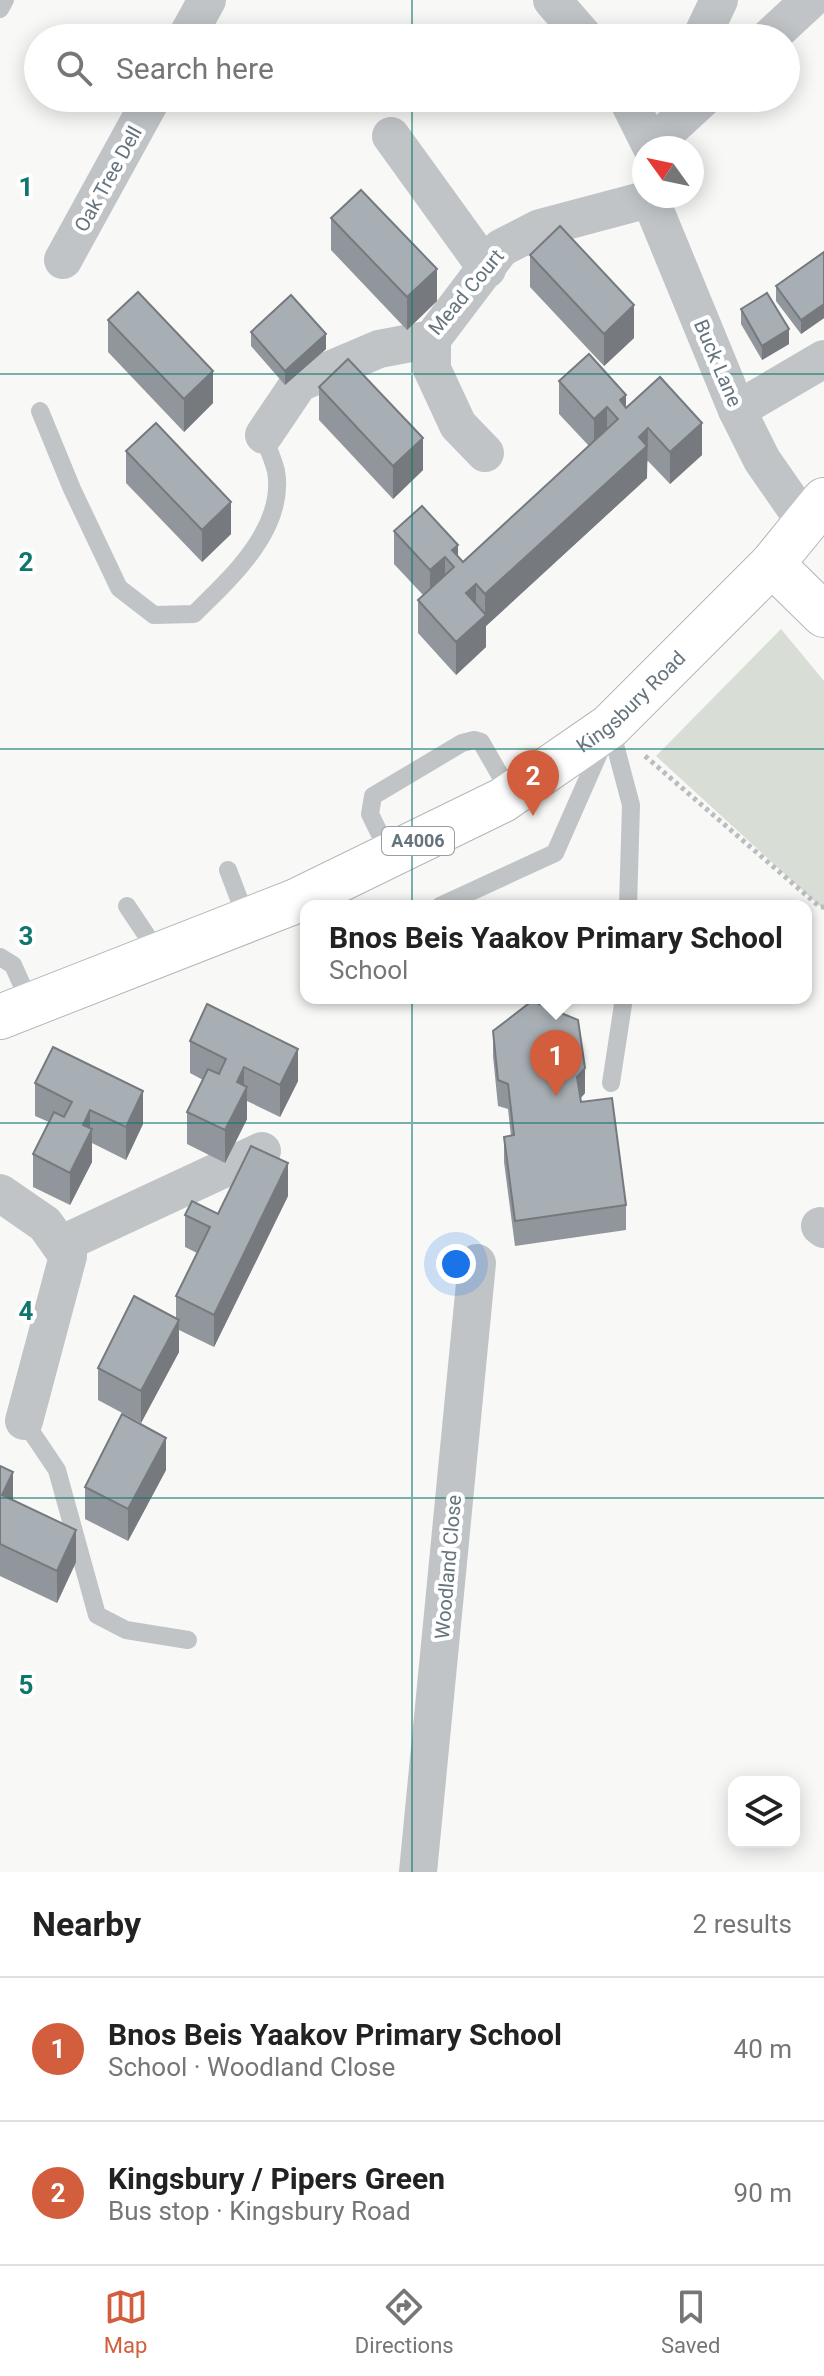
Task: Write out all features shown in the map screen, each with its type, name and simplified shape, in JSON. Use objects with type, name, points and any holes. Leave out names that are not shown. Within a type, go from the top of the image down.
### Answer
[{"type":"main road","name":"Kingsbury Road","points":[[313,900],[390,855],[511,794],[610,726],[772,564],[814,511]]},
{"type":"main road","points":[[772,564],[824,615]]},
{"type":"main road","name":"Kingsbury Road","points":[[15,1011],[247,920],[300,907]]},
{"type":"street","points":[[194,24],[207,0]]},
{"type":"street","points":[[552,0],[573,24]]},
{"type":"street","points":[[708,24],[719,0]]},
{"type":"street","points":[[784,24],[810,0]]},
{"type":"street","name":"Oak Tree Dell","points":[[63,260],[144,112]]},
{"type":"street","points":[[634,112],[646,136]]},
{"type":"street","points":[[657,136],[668,112]]},
{"type":"street","points":[[663,136],[688,112]]},
{"type":"street","points":[[391,136],[487,269]]},
{"type":"street","name":"Mead Court","points":[[264,435],[299,383],[379,349],[432,339],[501,248],[540,228],[632,203]]},
{"type":"street","name":"Buck Lane","points":[[653,208],[737,410],[762,460],[814,511]]},
{"type":"street","points":[[432,339],[432,369],[458,425],[485,453]]},
{"type":"street","points":[[737,410],[824,359]]},
{"type":"street","points":[[60,1245],[262,1151]]},
{"type":"street","points":[[0,1193],[45,1224],[68,1256],[24,1421]]},
{"type":"street","name":"Woodland Close","points":[[418,1872],[477,1263]]},
{"type":"lane","points":[[0,9],[5,0]]},
{"type":"lane","points":[[40,411],[72,489],[119,588],[154,615],[194,614],[237,572],[275,513],[276,472],[264,435]]},
{"type":"lane","points":[[453,900],[555,853],[610,726]]},
{"type":"lane","points":[[610,726],[631,805],[628,900]]},
{"type":"lane","points":[[390,855],[370,814],[373,796],[462,743],[481,742],[511,794]]},
{"type":"lane","points":[[228,870],[247,920]]},
{"type":"lane","points":[[127,906],[159,954]]},
{"type":"lane","points":[[0,957],[13,965],[15,1011]]},
{"type":"lane","points":[[611,1083],[623,1004]]},
{"type":"lane","points":[[24,1421],[57,1470],[97,1615],[126,1630],[188,1640]]},
{"type":"path","points":[[610,726],[823,908]]},
{"type":"shaded area","points":[[781,629],[824,681],[824,910],[656,756]]},
{"type":"building","points":[[361,190],[437,269],[407,297],[331,218]]},
{"type":"building","points":[[560,226],[634,305],[604,334],[530,255]]},
{"type":"building","points":[[824,252],[824,304],[801,320],[776,286]]},
{"type":"building","points":[[138,292],[213,371],[184,399],[108,320]]},
{"type":"building","points":[[767,293],[789,329],[762,346],[741,309]]},
{"type":"building","points":[[291,295],[326,334],[285,371],[251,332]]},
{"type":"building","points":[[589,354],[626,395],[620,400],[626,408],[660,377],[702,423],[670,452],[648,428],[639,437],[647,446],[485,594],[476,584],[466,593],[486,615],[456,642],[418,600],[454,567],[445,557],[430,570],[394,531],[422,506],[458,545],[452,550],[463,562],[618,419],[607,407],[594,419],[559,381]]},
{"type":"building","points":[[348,359],[423,438],[393,466],[319,387]]},
{"type":"building","points":[[156,423],[231,502],[202,530],[126,451]]},
{"type":"building","points":[[207,1004],[298,1049],[280,1085],[244,1067],[237,1082],[247,1087],[225,1130],[187,1112],[208,1069],[219,1074],[226,1059],[190,1041]]},
{"type":"building","points":[[528,1004],[539,1004],[578,1020],[585,1068],[577,1077],[581,1102],[612,1098],[626,1205],[515,1221],[504,1137],[514,1135],[508,1084],[498,1080],[493,1031]]},
{"type":"building","points":[[53,1047],[143,1091],[126,1127],[90,1110],[83,1125],[92,1129],[70,1173],[33,1154],[54,1112],[64,1117],[72,1102],[35,1083]]},
{"type":"building","points":[[251,1146],[288,1163],[214,1315],[176,1296],[210,1227],[185,1215],[192,1201],[218,1214]]},
{"type":"building","points":[[134,1296],[179,1320],[141,1391],[98,1368]]},
{"type":"building","points":[[122,1414],[166,1438],[128,1509],[85,1487]]},
{"type":"building","points":[[0,1466],[13,1472],[2,1495],[76,1530],[57,1571],[0,1544]]},
{"type":"place","name":"Kingsbury / Pipers Green","points":[[533,816]]},
{"type":"place","name":"Bnos Beis Yaakov Primary School","points":[[556,1096]]}]
